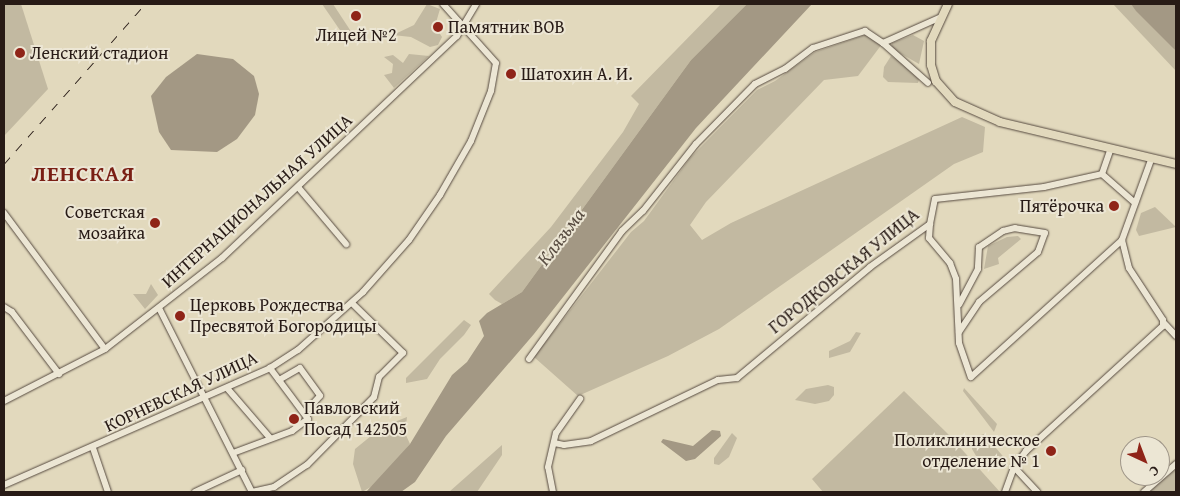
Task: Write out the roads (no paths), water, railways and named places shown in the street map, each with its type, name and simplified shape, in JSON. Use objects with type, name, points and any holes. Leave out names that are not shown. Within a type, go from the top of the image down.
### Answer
[{"type":"main road","points":[[948,4],[931,41],[931,65],[936,81],[948,97],[1000,122],[1110,151],[1176,164]]},
{"type":"street","points":[[443,4],[463,26]]},
{"type":"street","name":"ИНТЕРНАЦИОНАЛЬНАЯ УЛИЦА","points":[[4,401],[105,349],[222,258],[298,187],[463,26],[476,4]]},
{"type":"street","points":[[883,43],[941,17]]},
{"type":"street","name":"КОРНЕВСКАЯ УЛИЦА","points":[[4,485],[93,448],[270,368],[287,358],[352,304],[409,240],[440,195],[471,141],[491,91],[497,65],[463,26]]},
{"type":"street","points":[[529,358],[622,231],[643,211],[696,144],[756,84],[813,48],[860,31],[871,32],[928,83]]},
{"type":"street","points":[[1110,151],[1102,174],[1135,203]]},
{"type":"street","points":[[930,224],[930,238],[950,263],[956,279],[963,363],[971,377],[1122,240],[1151,160]]},
{"type":"street","name":"ГОРОДКОВСКАЯ УЛИЦА","points":[[554,443],[564,445],[590,440],[626,426],[718,380],[737,378],[870,267],[930,224],[935,200],[939,198],[1044,187],[1102,174]]},
{"type":"street","points":[[298,187],[346,244]]},
{"type":"street","points":[[4,213],[105,349]]},
{"type":"street","points":[[959,304],[978,269],[979,247],[1003,231],[1015,228],[1045,233],[1038,252],[979,302],[959,333]]},
{"type":"street","points":[[1122,240],[1129,268],[1164,325],[1176,336]]},
{"type":"street","points":[[159,308],[252,492],[274,487],[307,465],[374,397],[379,377],[403,354],[352,304]]},
{"type":"street","points":[[4,307],[12,312],[59,374]]},
{"type":"street","points":[[1006,492],[1014,467],[1026,451],[1164,325]]},
{"type":"street","points":[[287,358],[294,369]]},
{"type":"street","points":[[233,453],[302,424],[308,419],[305,412],[270,368]]},
{"type":"street","points":[[279,380],[294,369],[300,368],[320,396],[305,412]]},
{"type":"street","points":[[227,388],[270,438]]},
{"type":"street","points":[[553,492],[548,467],[556,433],[580,399]]},
{"type":"street","points":[[93,448],[108,492]]},
{"type":"street","points":[[1144,492],[1176,464]]},
{"type":"street","points":[[1014,467],[1037,492]]},
{"type":"street","points":[[195,492],[242,470]]},
{"type":"railway","points":[[4,164],[145,4]]},
{"type":"place","name":"Лицей №2","points":[[356,16]]},
{"type":"place","name":"Памятник ВОВ","points":[[438,27]]},
{"type":"place","name":"Ленский стадион","points":[[20,53]]},
{"type":"place","name":"Шатохин А. И.","points":[[511,74]]},
{"type":"place","name":"Пятёрочка","points":[[1114,206]]},
{"type":"place","name":"Советская мозайка","points":[[155,223]]},
{"type":"place","name":"Церковь Рождества Пресвятой Богородицы","points":[[180,316]]},
{"type":"place","name":"Павловский Посад 142505","points":[[294,419]]},
{"type":"place","name":"Поликлиническое отделение № 1","points":[[1051,451]]},
{"type":"district","name":"ЛЕНСКАЯ","points":[[83,174]]},
{"type":"water label","name":"Клязьма","points":[[561,237]]}]
